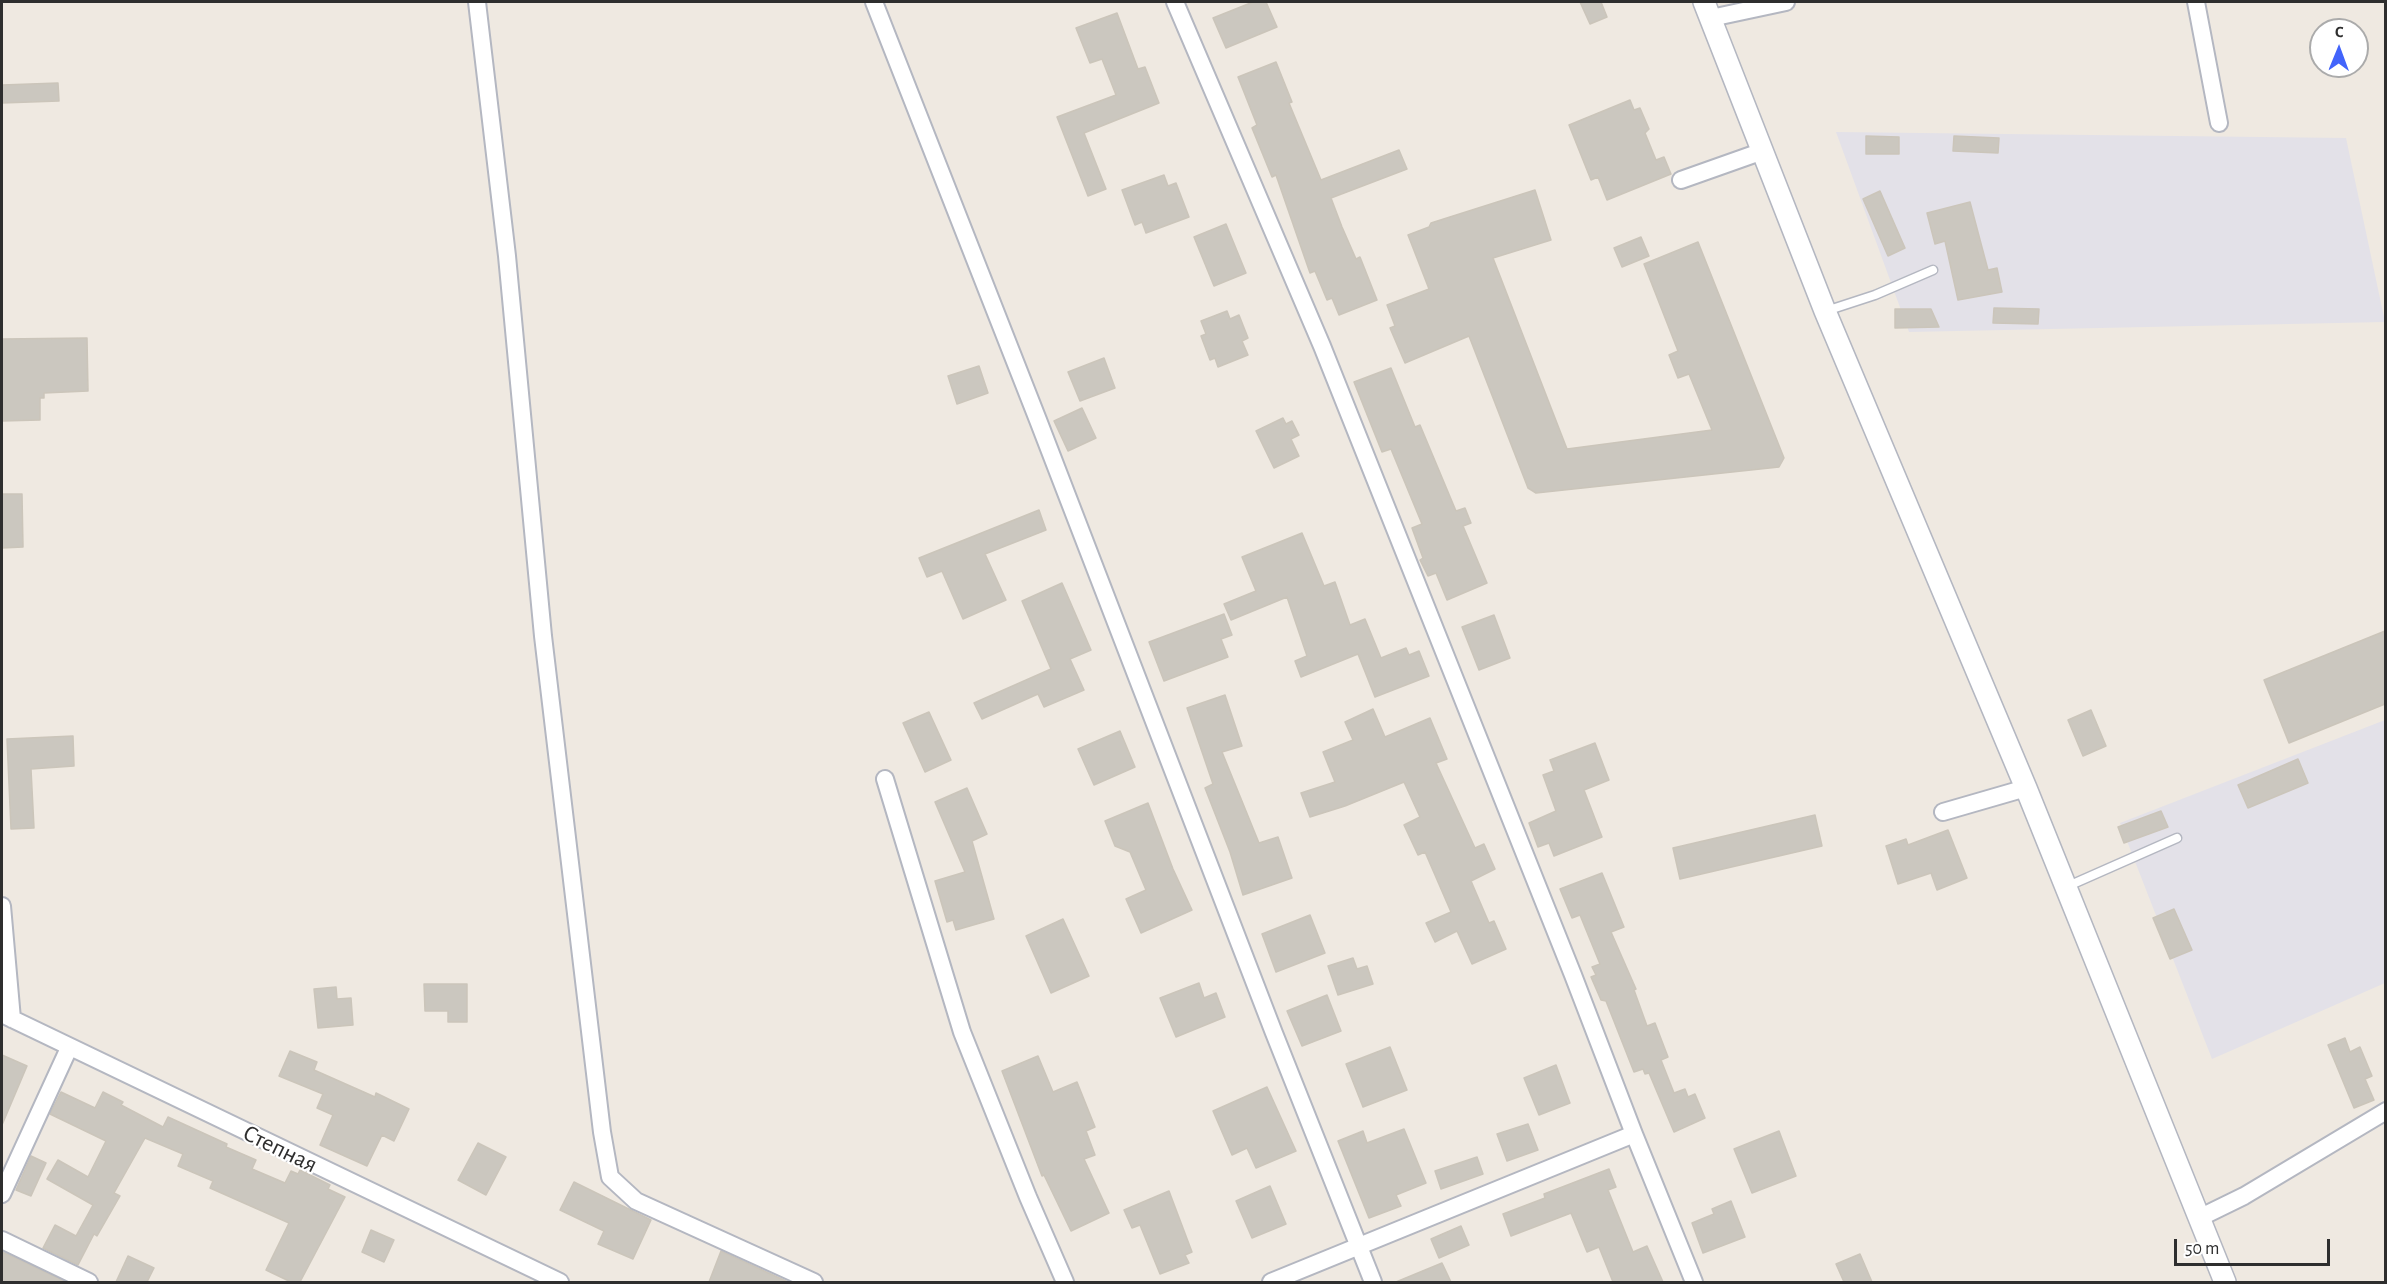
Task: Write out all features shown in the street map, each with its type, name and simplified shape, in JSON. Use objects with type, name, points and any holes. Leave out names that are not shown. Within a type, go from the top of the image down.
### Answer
[{"type":"street","points":[[477,2],[507,256],[543,636],[600,1120],[610,1177],[636,1201],[814,1282]]},
{"type":"street","points":[[874,2],[1038,420],[1269,1022],[1373,1282]]},
{"type":"street","points":[[1175,2],[1322,346],[1574,975],[1634,1134],[1694,1282]]},
{"type":"street","points":[[1786,2],[1707,10],[1825,311],[2026,788],[2225,1282]]},
{"type":"street","points":[[2196,2],[2220,123]]},
{"type":"street","points":[[1681,180],[1763,152]]},
{"type":"street","points":[[885,779],[962,1032],[1028,1197],[1065,1282]]},
{"type":"street","points":[[1943,812],[2026,788]]},
{"type":"street","points":[[2,906],[7,1016]]},
{"type":"street","name":"Степная","points":[[7,1016],[69,1048],[560,1282]]},
{"type":"street","points":[[2,1194],[69,1048]]},
{"type":"street","points":[[2199,1218],[2244,1196],[2385,1111]]},
{"type":"street","points":[[1270,1282],[1634,1134]]},
{"type":"street","points":[[2,1240],[89,1282]]},
{"type":"lane","points":[[1825,311],[1875,295],[1934,270]]},
{"type":"lane","points":[[2065,887],[2177,838]]},
{"type":"shaded area","points":[[1836,132],[2346,138],[2385,322],[1909,332]]},
{"type":"shaded area","points":[[2385,720],[2385,983],[2212,1059],[2120,823]]},
{"type":"building","points":[[1253,2],[1266,2],[1277,27],[1226,48],[1213,18]]},
{"type":"building","points":[[1580,2],[1601,2],[1607,17],[1590,24]]},
{"type":"building","points":[[1117,13],[1138,69],[1145,67],[1159,103],[1084,133],[1106,189],[1088,196],[1057,117],[1116,95],[1102,59],[1090,63],[1076,28]]},
{"type":"building","points":[[1276,62],[1292,102],[1289,103],[1321,180],[1399,150],[1407,169],[1331,198],[1356,259],[1360,257],[1377,300],[1339,315],[1332,298],[1327,300],[1315,271],[1310,273],[1276,175],[1272,177],[1252,128],[1257,125],[1238,77]]},
{"type":"building","points":[[58,83],[59,101],[2,103],[2,85]]},
{"type":"building","points":[[1630,100],[1634,110],[1640,108],[1649,129],[1645,133],[1656,160],[1664,157],[1671,174],[1607,200],[1598,177],[1591,180],[1569,125]]},
{"type":"building","points":[[1866,136],[1899,137],[1899,154],[1866,154]]},
{"type":"building","points":[[1954,136],[1999,138],[1998,153],[1953,151]]},
{"type":"building","points":[[1164,175],[1168,186],[1176,183],[1189,217],[1146,233],[1142,222],[1135,225],[1122,190]]},
{"type":"building","points":[[1535,190],[1551,240],[1493,258],[1567,449],[1712,430],[1689,374],[1678,378],[1669,355],[1678,351],[1644,264],[1698,242],[1784,458],[1779,467],[1536,493],[1528,488],[1469,336],[1405,363],[1390,328],[1395,326],[1387,305],[1429,289],[1408,235],[1429,227],[1431,223]]},
{"type":"building","points":[[1880,191],[1905,248],[1888,256],[1863,199]]},
{"type":"building","points":[[1970,202],[1988,270],[1997,268],[2002,292],[1958,300],[1945,241],[1935,244],[1927,213]]},
{"type":"building","points":[[1226,224],[1246,273],[1214,286],[1194,237]]},
{"type":"building","points":[[1641,237],[1649,256],[1622,267],[1614,248]]},
{"type":"building","points":[[1994,308],[2039,309],[2038,324],[1993,323]]},
{"type":"building","points":[[1895,309],[1931,309],[1939,327],[1895,328]]},
{"type":"building","points":[[1227,311],[1230,319],[1239,315],[1248,338],[1242,341],[1248,355],[1218,367],[1215,358],[1210,360],[1201,336],[1206,334],[1201,321]]},
{"type":"building","points":[[87,338],[88,391],[44,393],[44,398],[40,398],[40,420],[2,421],[2,339]]},
{"type":"building","points":[[1104,358],[1115,388],[1080,401],[1068,372]]},
{"type":"building","points":[[979,366],[988,393],[957,404],[948,376]]},
{"type":"building","points":[[1391,368],[1415,427],[1420,425],[1456,511],[1465,508],[1471,523],[1463,526],[1487,583],[1447,600],[1436,573],[1428,576],[1420,560],[1423,558],[1412,528],[1422,524],[1391,449],[1382,452],[1354,382]]},
{"type":"building","points":[[1082,408],[1096,438],[1068,451],[1054,421]]},
{"type":"building","points":[[1283,418],[1286,424],[1292,421],[1299,435],[1291,439],[1299,456],[1274,468],[1256,431]]},
{"type":"building","points":[[2,494],[22,494],[23,547],[2,548]]},
{"type":"building","points":[[1039,510],[1046,530],[985,554],[1006,600],[963,619],[942,571],[927,577],[919,558]]},
{"type":"building","points":[[1302,533],[1324,586],[1335,582],[1350,625],[1365,619],[1381,658],[1406,648],[1409,655],[1419,651],[1429,676],[1375,697],[1358,654],[1301,677],[1295,661],[1307,656],[1287,597],[1231,620],[1224,604],[1256,591],[1242,557]]},
{"type":"building","points":[[1062,583],[1091,650],[1070,659],[1084,690],[1044,707],[1038,694],[982,719],[974,703],[1051,669],[1022,601]]},
{"type":"building","points":[[1224,614],[1232,635],[1221,639],[1228,657],[1164,681],[1149,642]]},
{"type":"building","points":[[1494,615],[1510,658],[1479,670],[1462,627]]},
{"type":"building","points":[[2385,631],[2385,704],[2289,743],[2264,680]]},
{"type":"building","points":[[1225,695],[1242,746],[1222,752],[1259,843],[1278,837],[1292,878],[1243,895],[1230,852],[1205,788],[1213,784],[1187,708]]},
{"type":"building","points":[[1373,709],[1385,737],[1430,718],[1447,759],[1436,763],[1475,848],[1484,844],[1495,869],[1471,881],[1489,923],[1494,921],[1506,949],[1472,964],[1457,931],[1435,942],[1426,923],[1451,912],[1425,852],[1418,855],[1404,825],[1420,817],[1404,782],[1345,806],[1310,817],[1301,793],[1335,782],[1323,752],[1353,740],[1345,722]]},
{"type":"building","points":[[2091,710],[2106,746],[2083,756],[2068,720]]},
{"type":"building","points":[[929,712],[951,760],[925,772],[903,723]]},
{"type":"building","points":[[1120,731],[1135,767],[1094,785],[1078,749]]},
{"type":"building","points":[[73,736],[74,766],[31,769],[34,828],[11,829],[7,739]]},
{"type":"building","points":[[1595,743],[1609,780],[1584,790],[1602,837],[1554,856],[1549,843],[1538,847],[1529,823],[1556,811],[1543,775],[1554,771],[1550,760]]},
{"type":"building","points":[[2298,759],[2308,783],[2248,808],[2238,785]]},
{"type":"building","points":[[967,788],[987,834],[972,841],[994,919],[956,930],[953,920],[947,922],[935,881],[965,872],[935,802]]},
{"type":"building","points":[[1148,803],[1173,869],[1192,910],[1141,933],[1126,899],[1146,890],[1130,852],[1115,846],[1105,821]]},
{"type":"building","points":[[2161,811],[2168,827],[2124,843],[2118,827]]},
{"type":"building","points":[[1815,815],[1822,846],[1680,879],[1673,848]]},
{"type":"building","points":[[1948,830],[1967,878],[1937,890],[1931,873],[1898,884],[1886,846],[1906,839],[1908,845]]},
{"type":"building","points":[[1602,873],[1624,927],[1611,932],[1636,989],[1634,990],[1647,1026],[1655,1023],[1668,1057],[1661,1060],[1674,1093],[1685,1089],[1688,1097],[1695,1094],[1705,1118],[1674,1132],[1649,1073],[1645,1074],[1643,1069],[1634,1072],[1606,1001],[1601,1000],[1591,977],[1596,975],[1592,967],[1600,964],[1580,915],[1572,918],[1560,889]]},
{"type":"building","points":[[2174,909],[2192,950],[2170,959],[2153,918]]},
{"type":"building","points":[[1310,915],[1325,953],[1276,972],[1262,934]]},
{"type":"building","points":[[1063,919],[1089,976],[1051,993],[1026,936]]},
{"type":"building","points":[[1353,958],[1357,969],[1367,966],[1373,984],[1338,995],[1328,966]]},
{"type":"building","points":[[1199,983],[1204,998],[1216,993],[1225,1017],[1176,1037],[1160,998]]},
{"type":"building","points":[[424,984],[467,984],[467,1022],[448,1022],[448,1011],[425,1011]]},
{"type":"building","points":[[336,987],[337,999],[351,998],[353,1025],[318,1028],[314,989]]},
{"type":"building","points":[[1327,995],[1341,1031],[1302,1046],[1287,1011]]},
{"type":"building","points":[[2345,1038],[2350,1052],[2360,1047],[2372,1076],[2365,1079],[2374,1100],[2354,1108],[2328,1045]]},
{"type":"building","points":[[1390,1047],[1407,1090],[1363,1107],[1346,1064]]},
{"type":"building","points":[[290,1051],[317,1062],[314,1070],[375,1097],[376,1093],[409,1109],[394,1141],[382,1135],[367,1166],[320,1145],[333,1115],[317,1108],[323,1094],[279,1076]]},
{"type":"building","points":[[2,1055],[27,1066],[2,1125]]},
{"type":"building","points":[[1038,1056],[1053,1092],[1077,1082],[1095,1127],[1086,1131],[1095,1155],[1084,1159],[1109,1213],[1071,1231],[1044,1175],[1042,1176],[1002,1071]]},
{"type":"building","points":[[1556,1065],[1570,1103],[1539,1115],[1524,1078]]},
{"type":"building","points":[[1267,1087],[1296,1151],[1256,1168],[1247,1148],[1232,1155],[1213,1111]]},
{"type":"building","points":[[61,1092],[95,1108],[103,1092],[123,1102],[121,1105],[163,1127],[168,1117],[227,1144],[226,1147],[256,1160],[252,1169],[285,1183],[291,1171],[298,1174],[300,1170],[330,1185],[328,1189],[345,1197],[300,1282],[291,1282],[266,1270],[289,1223],[210,1188],[213,1181],[178,1166],[183,1154],[145,1138],[114,1193],[120,1196],[97,1236],[94,1234],[78,1265],[43,1248],[55,1225],[76,1236],[93,1205],[47,1179],[58,1160],[88,1177],[106,1141],[50,1114]]},
{"type":"building","points":[[1528,1124],[1538,1150],[1507,1161],[1497,1134]]},
{"type":"building","points":[[1404,1129],[1426,1183],[1396,1195],[1401,1206],[1369,1218],[1338,1141],[1363,1131],[1367,1143]]},
{"type":"building","points":[[1779,1131],[1796,1176],[1752,1193],[1734,1149]]},
{"type":"building","points":[[478,1143],[506,1157],[486,1195],[458,1180]]},
{"type":"building","points":[[31,1156],[46,1163],[31,1196],[16,1190]]},
{"type":"building","points":[[1477,1157],[1483,1174],[1441,1189],[1435,1171]]},
{"type":"building","points":[[1609,1169],[1616,1187],[1608,1190],[1633,1252],[1647,1246],[1663,1282],[1613,1282],[1599,1247],[1587,1252],[1571,1213],[1511,1236],[1503,1214],[1545,1198],[1544,1194]]},
{"type":"building","points":[[574,1182],[651,1220],[633,1259],[598,1244],[604,1231],[560,1210]]},
{"type":"building","points":[[1270,1186],[1286,1224],[1252,1238],[1236,1201]]},
{"type":"building","points":[[1169,1191],[1192,1252],[1185,1255],[1189,1263],[1160,1274],[1140,1225],[1132,1228],[1124,1210]]},
{"type":"building","points":[[1731,1201],[1745,1237],[1703,1253],[1692,1223],[1714,1214],[1712,1209]]},
{"type":"building","points":[[1461,1226],[1469,1245],[1439,1258],[1431,1239]]},
{"type":"building","points":[[371,1230],[394,1240],[384,1262],[362,1252]]},
{"type":"building","points":[[721,1251],[777,1277],[788,1282],[709,1282]]},
{"type":"building","points":[[2,1252],[18,1259],[66,1282],[2,1282]]},
{"type":"building","points":[[1860,1254],[1872,1282],[1844,1282],[1836,1264]]},
{"type":"building","points":[[128,1256],[154,1268],[147,1282],[116,1282]]},
{"type":"building","points":[[1442,1263],[1451,1282],[1396,1282]]}]
